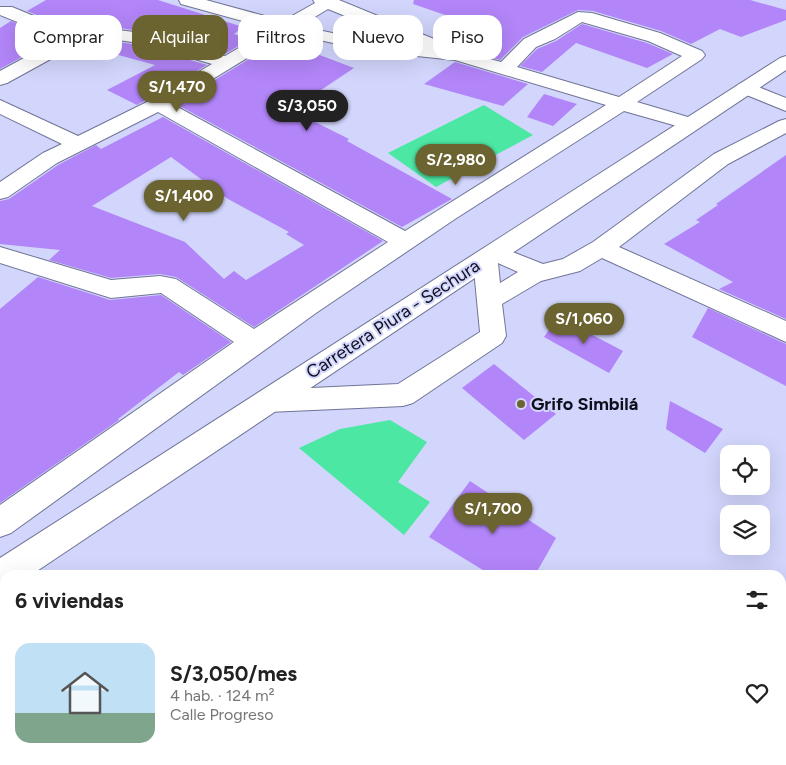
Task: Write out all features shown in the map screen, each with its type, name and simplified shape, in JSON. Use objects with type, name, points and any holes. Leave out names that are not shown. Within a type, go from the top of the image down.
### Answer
[{"type":"street","points":[[16,15],[6,11],[23,0]]},
{"type":"street","points":[[187,0],[241,15]]},
{"type":"street","points":[[306,15],[327,1],[433,45]]},
{"type":"street","points":[[0,524],[255,343],[405,241],[623,104],[696,55],[654,38],[586,17],[578,17],[549,35],[530,43],[504,69]]},
{"type":"street","points":[[122,36],[142,38],[229,63]]},
{"type":"street","points":[[323,36],[369,46],[433,53]]},
{"type":"street","points":[[0,192],[50,158],[158,104],[238,58]]},
{"type":"street","points":[[0,79],[35,60]]},
{"type":"street","points":[[474,60],[691,124]]},
{"type":"street","name":"Carretera Piura - Sechura","points":[[9,570],[786,62]]},
{"type":"street","points":[[746,88],[786,105]]},
{"type":"street","points":[[158,104],[405,241]]},
{"type":"street","points":[[0,106],[79,144]]},
{"type":"street","points":[[489,300],[533,275],[571,266],[601,248],[721,159],[786,125]]},
{"type":"street","points":[[601,248],[786,332]]},
{"type":"street","points":[[0,256],[111,289],[125,290],[156,284],[167,286],[255,343]]},
{"type":"street","points":[[268,401],[403,395],[493,336],[489,300],[490,256],[542,273]]},
{"type":"green space","points":[[484,105],[533,135],[436,187],[388,153]]},
{"type":"green space","points":[[390,420],[427,442],[398,482],[430,502],[404,535],[299,448],[340,429]]},
{"type":"building","points":[[46,0],[158,0],[205,15],[132,15],[132,30],[122,28],[122,15],[37,15],[27,11]]},
{"type":"building","points":[[414,0],[750,0],[786,10],[786,20],[741,37],[720,29],[691,44],[661,31],[593,11],[578,10],[523,37],[502,58],[502,15],[445,15],[413,4]]},
{"type":"building","points":[[11,21],[15,23],[16,60],[0,69],[0,28]]},
{"type":"building","points":[[228,22],[238,25],[238,31],[234,34],[238,35],[238,46],[228,52]]},
{"type":"building","points":[[582,24],[647,43],[673,54],[647,68],[576,43],[542,72],[520,66],[537,49],[556,41]]},
{"type":"building","points":[[122,43],[132,44],[132,59],[122,56]]},
{"type":"building","points":[[323,56],[354,68],[291,110],[349,139],[347,141],[452,199],[402,227],[176,104],[247,60],[323,60]]},
{"type":"building","points":[[137,60],[190,60],[207,65],[137,105],[107,90],[155,65]]},
{"type":"building","points":[[455,62],[528,84],[503,106],[424,84]]},
{"type":"building","points":[[544,94],[577,104],[553,126],[527,117]]},
{"type":"building","points":[[163,117],[383,241],[254,327],[176,277],[160,274],[111,278],[49,260],[60,250],[0,244],[0,201],[9,199],[58,165],[96,145],[101,149]],"holes":[[[171,157],[228,199],[289,232],[286,234],[304,245],[246,280],[234,271],[224,279],[185,242],[92,206]]]},
{"type":"building","points":[[786,155],[786,319],[719,289],[733,282],[664,244],[700,222],[696,220]]},
{"type":"building","points":[[38,277],[110,300],[161,295],[231,342],[183,375],[179,372],[119,420],[0,503],[0,309]]},
{"type":"building","points":[[708,308],[786,344],[786,386],[692,337]]},
{"type":"building","points":[[558,317],[623,351],[609,373],[544,337]]},
{"type":"building","points":[[494,364],[556,414],[524,440],[462,388]]},
{"type":"building","points":[[670,401],[723,429],[705,453],[666,429]]},
{"type":"building","points":[[470,481],[556,538],[538,570],[483,570],[429,537]]},
{"type":"place","name":"Grifo Simbilá","points":[[521,404]]}]
